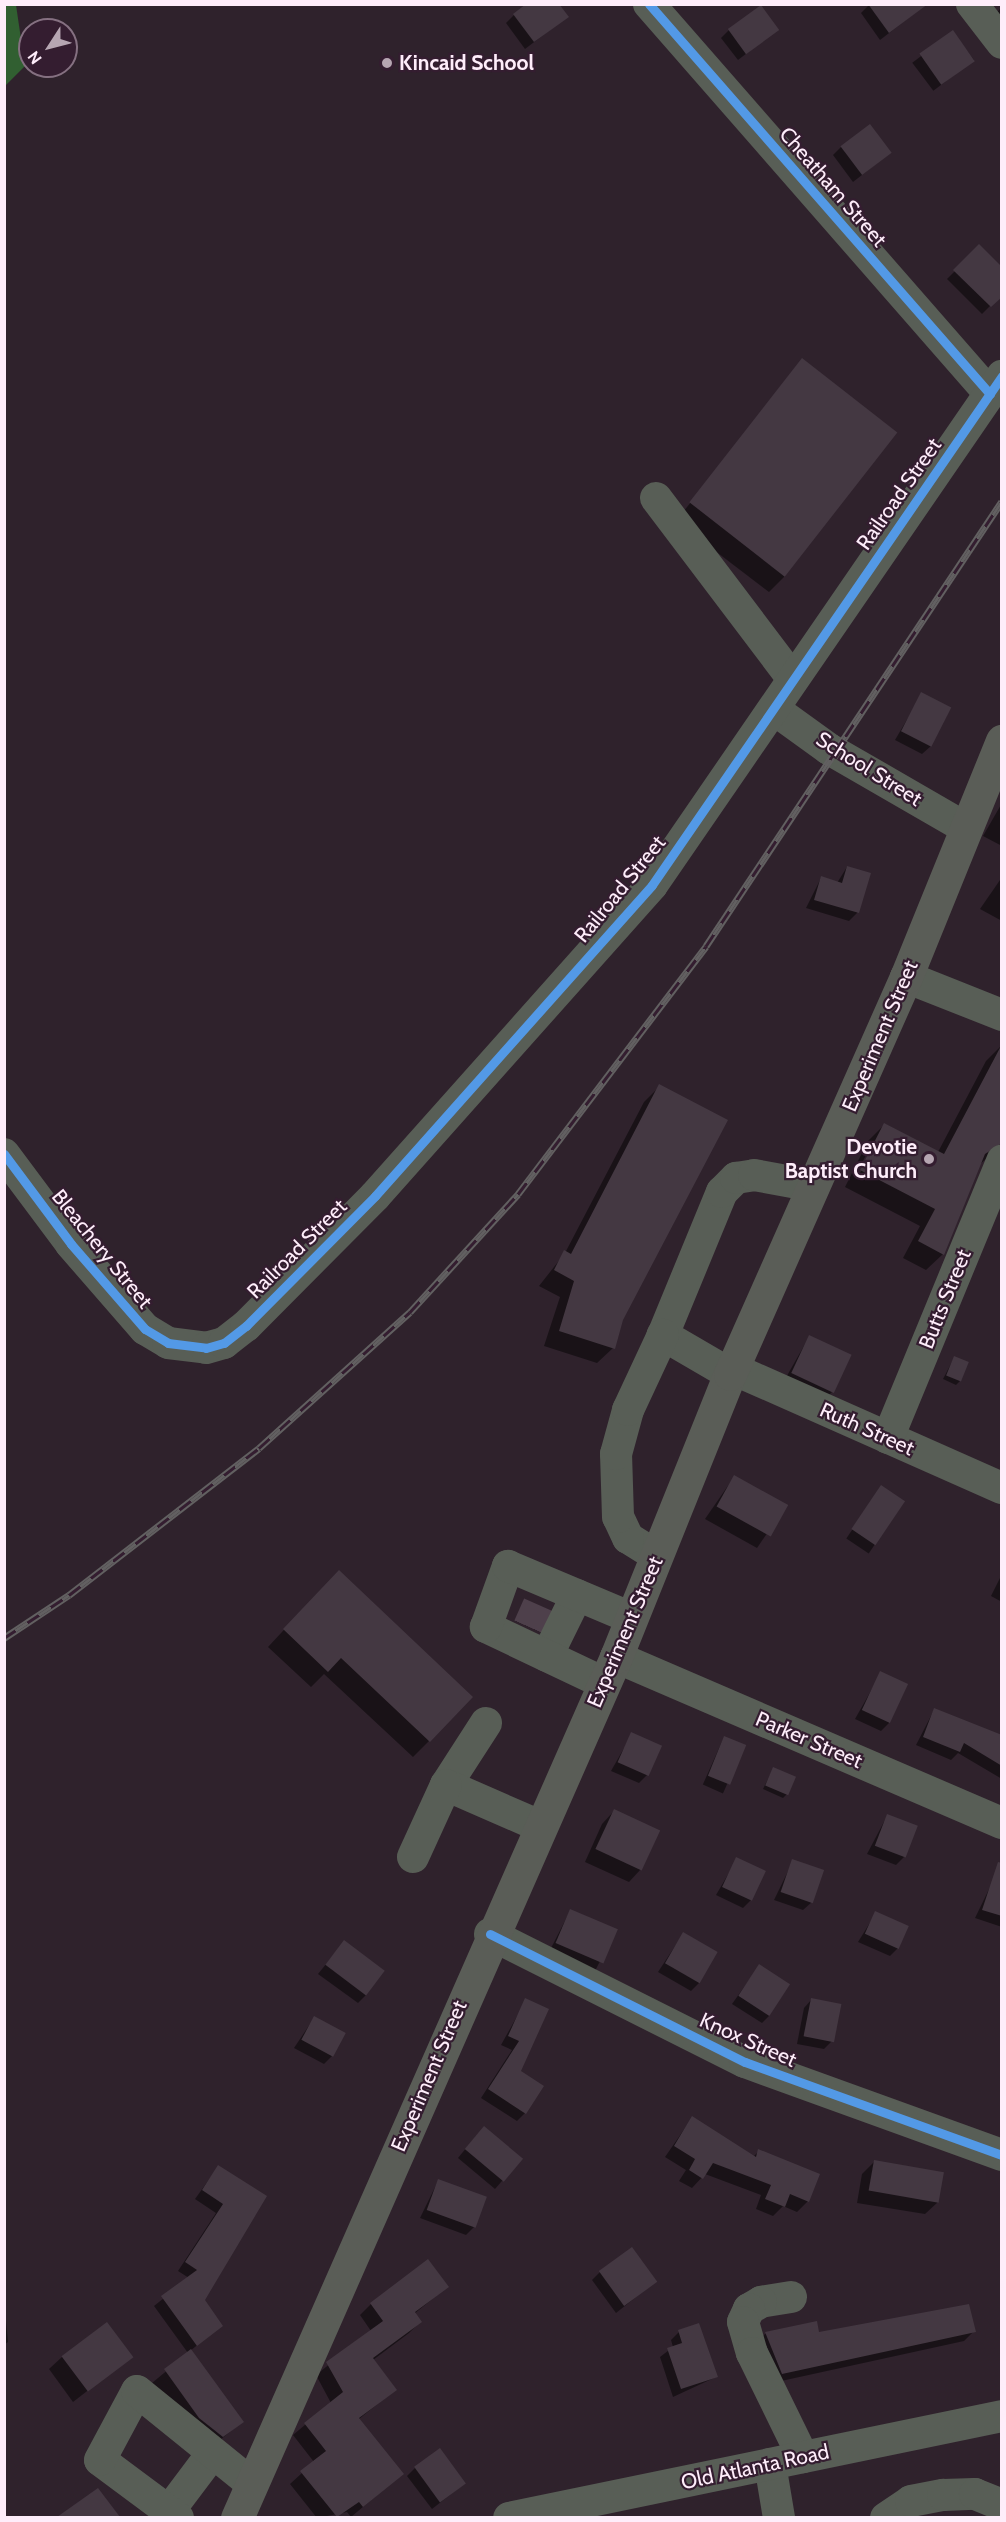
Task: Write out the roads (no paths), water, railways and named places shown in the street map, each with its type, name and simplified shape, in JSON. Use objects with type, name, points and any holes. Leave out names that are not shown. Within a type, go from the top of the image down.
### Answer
[{"type":"main road","name":"Experiment Street","points":[[237,2517],[490,1934],[610,1670],[731,1372],[906,977],[964,827],[1002,741]]},
{"type":"street","name":"Cheatham Street","points":[[649,4],[996,385]]},
{"type":"street","points":[[972,4],[1002,43]]},
{"type":"street","name":"Railroad Street","points":[[187,1347],[224,1343],[246,1326],[375,1196],[652,885],[775,710],[793,679],[996,385]]},
{"type":"street","points":[[656,498],[793,679]]},
{"type":"street","name":"School Street","points":[[775,710],[830,749],[964,827]]},
{"type":"street","points":[[906,977],[1002,1015]]},
{"type":"street","name":"Bleachery Street","points":[[4,1154],[71,1244],[145,1329],[187,1347]]},
{"type":"street","name":"Butts Street","points":[[888,1438],[1002,1161]]},
{"type":"street","points":[[657,1556],[628,1538],[618,1517],[616,1454],[628,1410],[663,1335],[722,1192],[736,1178],[754,1175],[814,1186]]},
{"type":"street","name":"Ruth Street","points":[[663,1335],[731,1372],[1002,1488]]},
{"type":"street","name":"Parker Street","points":[[632,1618],[543,1619],[610,1670],[1002,1822]]},
{"type":"street","points":[[412,1857],[446,1785],[486,1723]]},
{"type":"street","points":[[446,1785],[540,1826]]},
{"type":"street","name":"Knox Street","points":[[490,1934],[745,2062],[1002,2155]]},
{"type":"street","points":[[791,2297],[761,2302],[749,2309],[743,2322],[752,2353],[803,2457]]},
{"type":"street","points":[[211,2454],[174,2514],[100,2460],[137,2391],[211,2454],[252,2484]]},
{"type":"street","name":"Old Atlanta Road","points":[[509,2517],[1002,2416]]},
{"type":"street","points":[[770,2464],[779,2517]]},
{"type":"street","points":[[886,2517],[911,2501],[943,2495],[975,2494],[1001,2505],[988,2517]]},
{"type":"tunnel","points":[[529,1627],[539,1605]]},
{"type":"railway","points":[[4,1638],[69,1595],[259,1448],[410,1312],[518,1194],[706,946],[1002,501]]},
{"type":"place","name":"Kincaid School","points":[[387,63]]},
{"type":"place","name":"Devotie Baptist Church","points":[[929,1159]]}]
